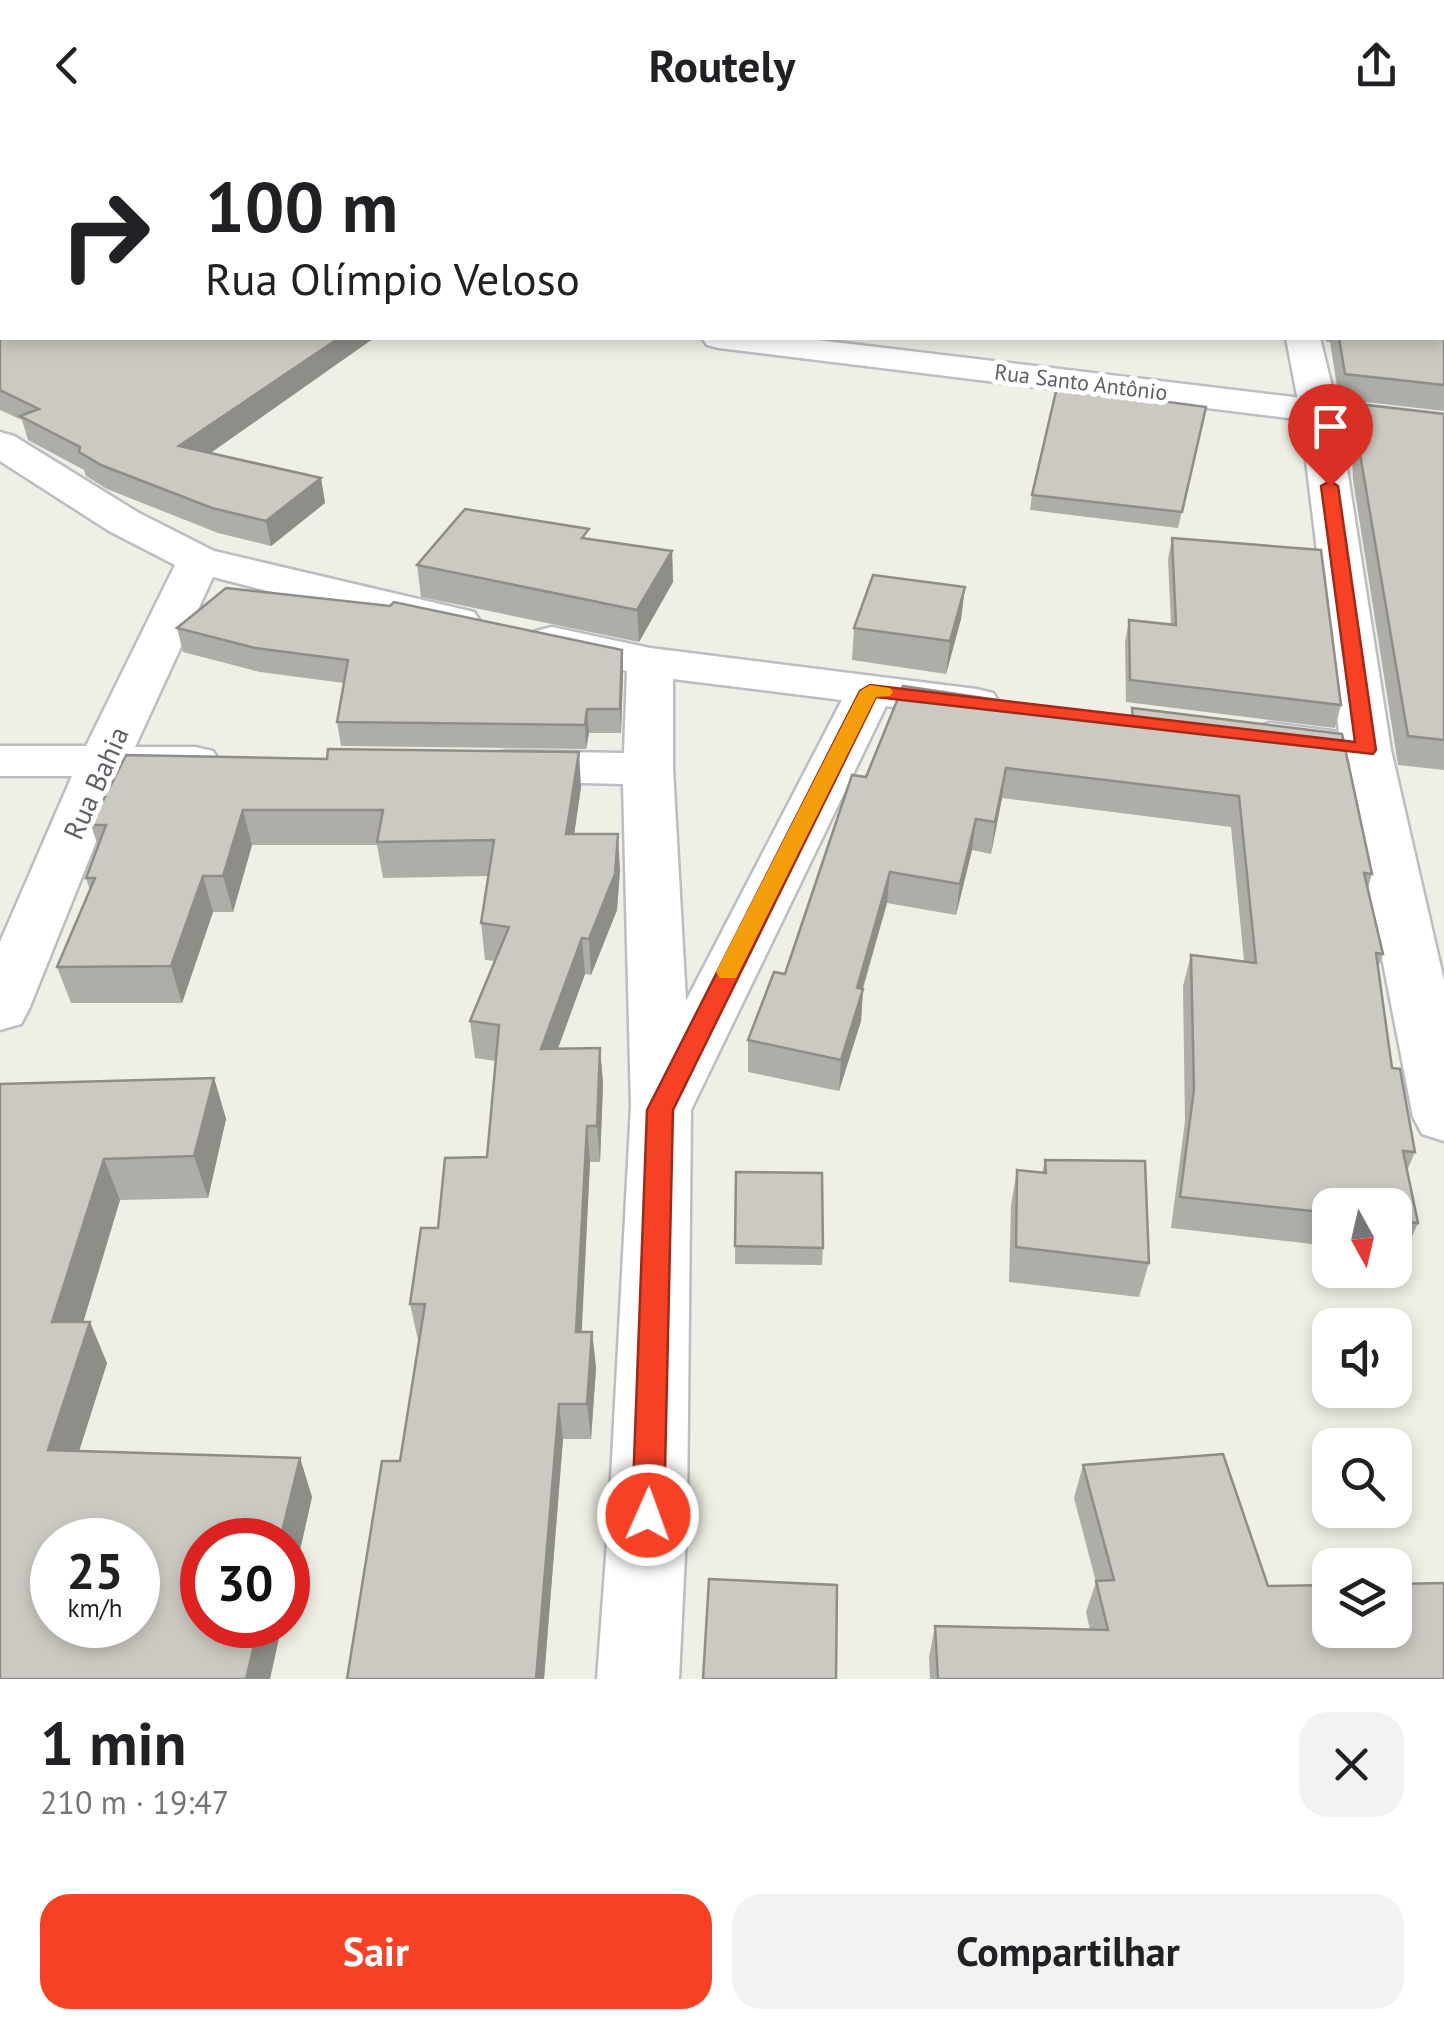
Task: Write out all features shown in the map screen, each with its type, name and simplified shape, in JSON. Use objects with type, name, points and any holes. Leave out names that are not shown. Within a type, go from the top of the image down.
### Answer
[{"type":"street","name":"Rua Santo Antônio","points":[[735,340],[1444,426]]},
{"type":"street","points":[[1303,340],[1319,411],[1366,750],[1428,983],[1444,1117]]},
{"type":"street","points":[[0,444],[124,522],[200,560],[329,594],[650,662],[1009,707]]},
{"type":"street","name":"Rua Bahia","points":[[0,1009],[104,760],[200,560]]},
{"type":"street","points":[[638,1679],[648,1515],[660,1110],[648,768],[650,662]]},
{"type":"street","points":[[660,1110],[870,691]]},
{"type":"street","points":[[1227,733],[1366,750]]},
{"type":"street","points":[[0,761],[240,762]]},
{"type":"street","points":[[454,766],[648,768]]},
{"type":"building","points":[[0,340],[336,340],[179,446],[321,478],[266,521],[212,508],[101,465],[79,452],[80,447],[20,416],[39,409],[0,390]]},
{"type":"building","points":[[1339,340],[1444,340],[1444,385],[1345,374]]},
{"type":"building","points":[[1057,387],[1206,407],[1182,512],[1032,495]]},
{"type":"building","points":[[1357,404],[1444,414],[1444,740],[1408,736],[1360,454]]},
{"type":"building","points":[[465,509],[589,529],[582,538],[672,551],[637,610],[417,565]]},
{"type":"building","points":[[1172,538],[1321,550],[1341,705],[1130,680],[1129,620],[1176,625]]},
{"type":"building","points":[[873,575],[965,587],[950,641],[854,628]]},
{"type":"building","points":[[226,588],[390,606],[394,602],[622,650],[620,709],[587,709],[585,725],[337,722],[348,660],[255,648],[177,628]]},
{"type":"building","points":[[903,686],[1133,720],[1132,708],[1342,734],[1372,874],[1364,873],[1383,954],[1376,953],[1392,1068],[1400,1069],[1415,1152],[1403,1151],[1411,1188],[1312,1188],[1312,1211],[1180,1197],[1194,1089],[1191,955],[1256,963],[1239,796],[1006,768],[995,822],[976,819],[960,884],[890,872],[857,988],[863,989],[841,1060],[748,1040],[774,972],[785,974],[852,775],[866,777]]},
{"type":"building","points":[[328,749],[579,752],[566,834],[618,834],[615,874],[589,939],[582,938],[541,1049],[600,1048],[597,1126],[587,1126],[576,1332],[592,1332],[587,1404],[559,1404],[536,1679],[347,1679],[382,1461],[400,1461],[425,1304],[410,1304],[421,1228],[438,1228],[445,1158],[487,1157],[499,1025],[470,1021],[509,927],[481,923],[494,840],[377,842],[383,810],[243,810],[223,876],[203,876],[171,966],[57,967],[95,878],[86,878],[106,825],[91,825],[126,755],[327,759]]},
{"type":"building","points":[[214,1078],[194,1156],[104,1159],[52,1322],[90,1322],[48,1450],[300,1458],[285,1518],[180,1518],[180,1648],[253,1648],[246,1679],[0,1679],[0,1084]]},
{"type":"building","points":[[1045,1160],[1145,1161],[1149,1263],[1016,1247],[1017,1170],[1046,1173]]},
{"type":"building","points":[[736,1172],[822,1173],[823,1248],[735,1246]]},
{"type":"building","points":[[1412,1194],[1418,1223],[1412,1222]]},
{"type":"building","points":[[1223,1454],[1268,1586],[1312,1585],[1312,1648],[1412,1648],[1412,1584],[1444,1583],[1444,1679],[938,1679],[935,1626],[1108,1630],[1096,1581],[1114,1580],[1083,1465]]},
{"type":"building","points":[[709,1579],[837,1585],[836,1679],[703,1679]]},
{"type":"slow traffic","points":[[728,972],[870,691],[883,692]]},
{"type":"route","points":[[648,1515],[660,1110],[870,691],[1366,750],[1330,486]]}]
